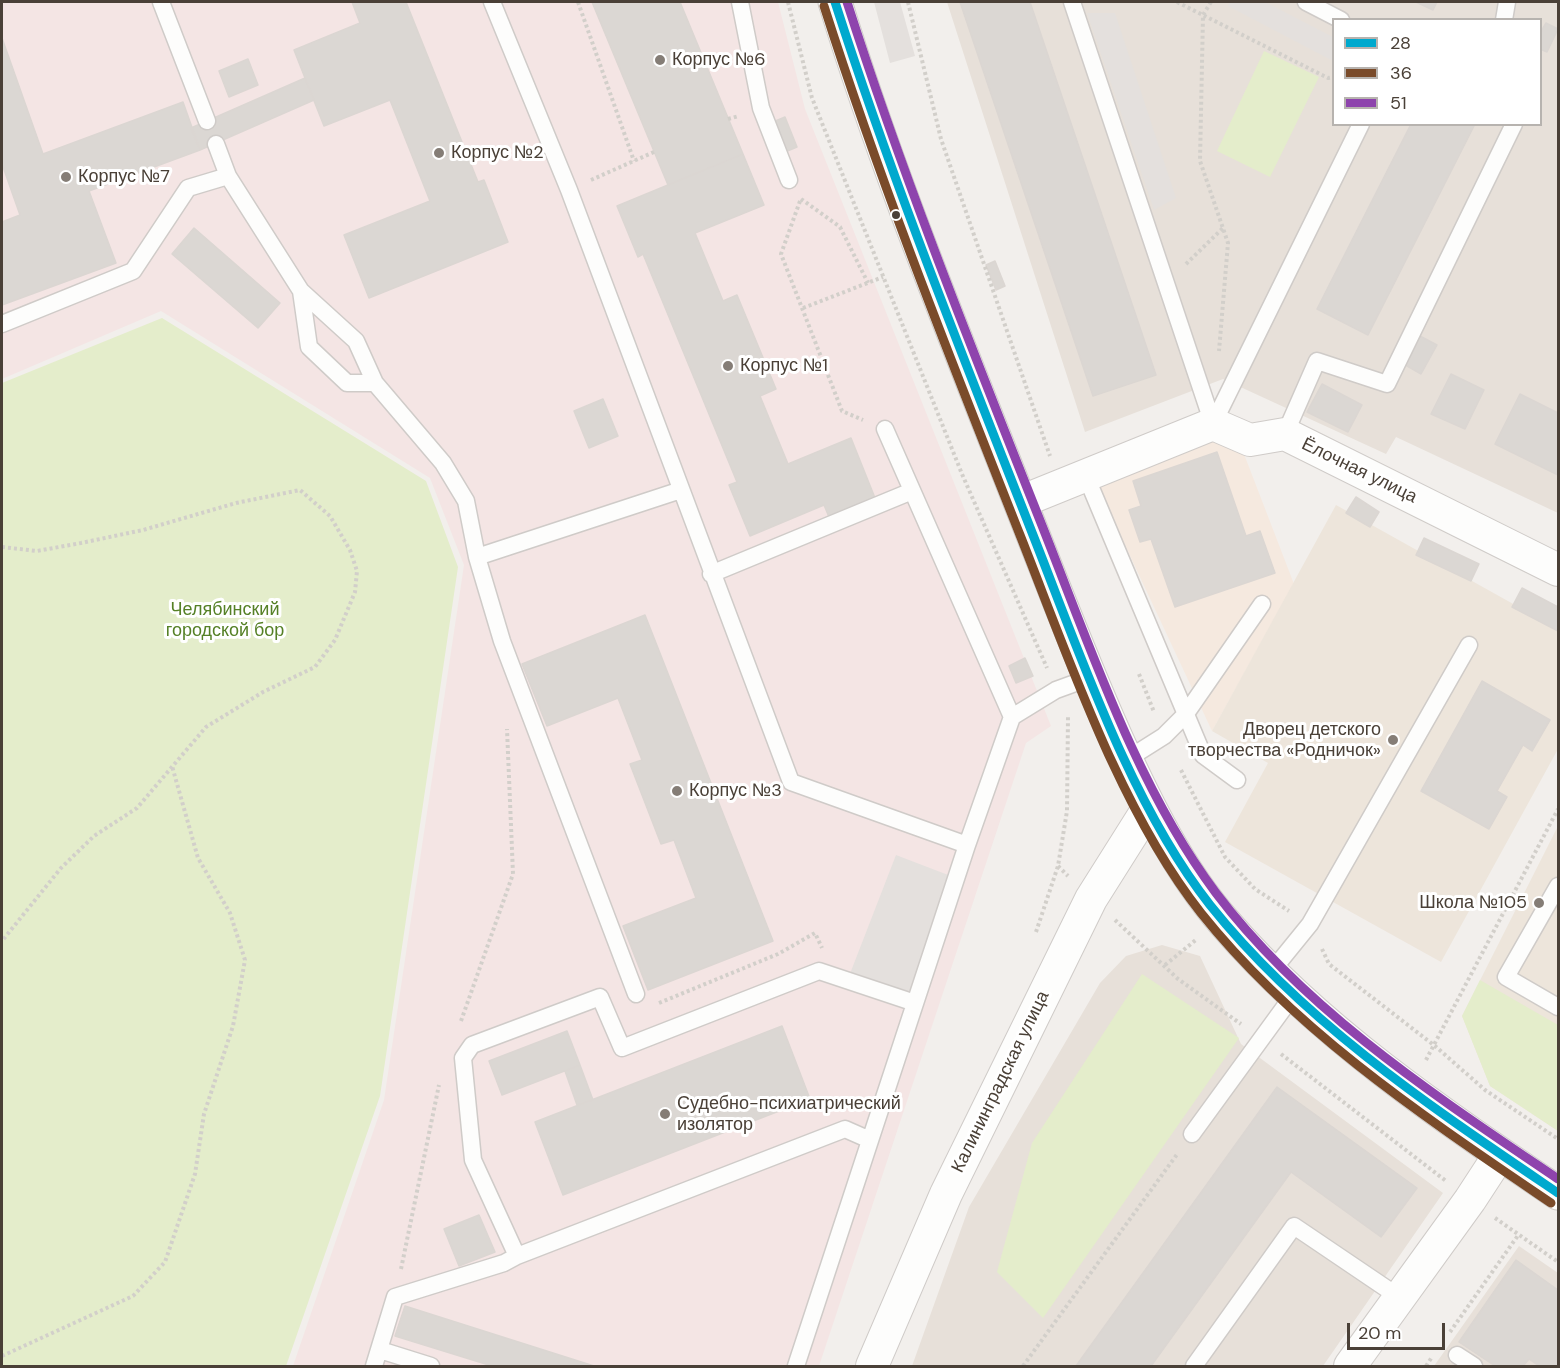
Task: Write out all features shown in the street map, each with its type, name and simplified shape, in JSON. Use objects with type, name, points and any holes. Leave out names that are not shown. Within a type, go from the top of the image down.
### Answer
[{"type":"street","points":[[835,2],[863,92],[904,209],[1089,678],[1126,760],[1178,860],[1222,920],[1270,972],[1348,1042],[1407,1088],[1558,1193]]},
{"type":"street","points":[[1020,502],[1213,424]]},
{"type":"street","name":"Ёлочная улица","points":[[1213,424],[1250,440],[1285,434],[1558,570]]},
{"type":"street","name":"Калининградская улица","points":[[872,1366],[946,1194],[1091,899],[1149,807]]},
{"type":"street","points":[[1350,1366],[1470,1200],[1500,1154]]},
{"type":"lane","points":[[161,2],[207,121]]},
{"type":"lane","points":[[492,2],[569,190],[711,574],[791,782],[967,844]]},
{"type":"lane","points":[[740,2],[761,108],[789,180]]},
{"type":"lane","points":[[1072,2],[1213,424]]},
{"type":"lane","points":[[1306,2],[1337,18]]},
{"type":"lane","points":[[1504,18],[1504,8],[1508,2]]},
{"type":"lane","points":[[1213,424],[1360,126]]},
{"type":"lane","points":[[1285,434],[1317,361],[1388,384],[1513,126]]},
{"type":"lane","points":[[216,144],[228,176],[301,291],[356,341],[375,383],[443,463],[466,501],[477,557],[501,641],[636,994]]},
{"type":"lane","points":[[2,324],[133,271],[188,188],[228,176]]},
{"type":"lane","points":[[301,291],[309,347],[347,382],[375,383]]},
{"type":"lane","points":[[885,429],[1012,717]]},
{"type":"lane","points":[[1086,476],[1203,755],[1237,780]]},
{"type":"lane","points":[[477,557],[681,490]]},
{"type":"lane","points":[[711,574],[912,490]]},
{"type":"lane","points":[[1126,760],[1164,736],[1185,716],[1262,604]]},
{"type":"lane","points":[[1270,972],[1310,924],[1469,645]]},
{"type":"lane","points":[[796,1366],[967,844],[1012,717],[1056,690],[1089,678]]},
{"type":"lane","points":[[1558,886],[1506,977],[1558,1006]]},
{"type":"lane","points":[[517,1256],[473,1161],[463,1058],[472,1045],[600,997],[622,1048],[819,971],[915,1003]]},
{"type":"lane","points":[[1192,1134],[1294,994]]},
{"type":"lane","points":[[374,1366],[395,1297],[504,1263],[845,1129],[870,1140]]},
{"type":"lane","points":[[1194,1366],[1294,1226],[1399,1297]]},
{"type":"lane","points":[[380,1350],[430,1366]]},
{"type":"lane","points":[[1457,1355],[1474,1366]]},
{"type":"path","points":[[578,2],[634,161]]},
{"type":"path","points":[[788,2],[812,98],[962,474],[1069,720],[1067,811],[1058,866],[1036,933]]},
{"type":"path","points":[[1177,2],[1328,78],[1332,77]]},
{"type":"path","points":[[1210,2],[1203,15],[1200,161],[1228,243],[1219,356]]},
{"type":"path","points":[[569,190],[654,152]]},
{"type":"path","points":[[789,180],[801,198],[840,227],[868,283]]},
{"type":"path","points":[[801,198],[782,254],[842,411],[885,429]]},
{"type":"path","points":[[1166,284],[1223,228]]},
{"type":"path","points":[[802,308],[883,277]]},
{"type":"path","points":[[2,547],[36,551],[81,543],[143,530],[236,503],[300,490],[330,516],[350,550],[357,571],[355,592],[335,640],[315,667],[263,692],[206,727],[137,808],[94,836],[61,868],[2,941]]},
{"type":"path","points":[[458,1032],[513,874],[506,723]]},
{"type":"path","points":[[2,1356],[133,1296],[165,1262],[195,1174],[204,1114],[234,1026],[245,960],[230,913],[198,858],[172,765]]},
{"type":"path","points":[[1407,1088],[1435,1046],[1558,809]]},
{"type":"path","points":[[1058,866],[1178,979],[1262,1039],[1470,1200],[1558,1262]]},
{"type":"path","points":[[395,1297],[434,1099],[442,1077]]},
{"type":"path","points":[[1023,1366],[1192,1134]]},
{"type":"path","points":[[1446,1338],[1519,1234]]},
{"type":"path","points":[[1426,1366],[1439,1348]]},
{"type":"shaded area","points":[[2,2],[778,2],[805,109],[1051,726],[1026,743],[819,1366],[293,1366],[384,1100],[464,565],[430,478],[161,311],[2,379]]},
{"type":"shaded area","points":[[874,2],[900,2],[915,56],[890,63]]},
{"type":"shaded area","points":[[947,2],[1558,2],[1558,513],[1396,437],[1386,454],[1223,379],[1085,432]]},
{"type":"shaded area","points":[[1230,2],[1265,2],[1332,36],[1332,60],[1228,6]]},
{"type":"shaded area","points":[[1087,13],[1115,13],[1176,198],[1154,210]]},
{"type":"shaded area","points":[[1234,428],[1294,584],[1212,731],[1095,481]]},
{"type":"shaded area","name":"Дворец детского творчества «Родничок»","points":[[1336,505],[1558,629],[1558,749],[1441,962],[1225,842],[1268,763],[1212,731]]},
{"type":"shaded area","name":"Школа №105","points":[[1558,826],[1558,1131],[1490,1086],[1462,1016]]},
{"type":"shaded area","points":[[896,855],[956,878],[906,1007],[846,984]]},
{"type":"shaded area","points":[[1162,945],[1200,956],[1241,1044],[1443,1193],[1323,1366],[912,1366],[969,1207],[1100,983],[1126,956]]},
{"type":"shaded area","points":[[1519,1246],[1558,1273],[1558,1366],[1434,1366]]},
{"type":"green space","points":[[1264,51],[1319,77],[1270,177],[1217,151]]},
{"type":"green space","name":"Челябинский городской бор","points":[[162,318],[426,481],[458,567],[380,1096],[286,1366],[2,1366],[2,383]]},
{"type":"green space","points":[[1142,974],[1239,1038],[1043,1318],[997,1272],[1032,1143]]},
{"type":"green space","points":[[1480,980],[1558,1025],[1558,1131],[1490,1086],[1462,1016]]},
{"type":"building","name":"Корпус №2","points":[[352,2],[406,2],[478,182],[484,180],[508,242],[369,298],[344,235],[430,201],[390,100],[324,126],[294,50],[360,23]]},
{"type":"building","name":"Корпус №6","points":[[592,2],[680,2],[743,154],[668,185]]},
{"type":"building","points":[[960,2],[1030,2],[1156,375],[1093,396]]},
{"type":"building","points":[[1416,2],[1437,2],[1433,10]]},
{"type":"building","points":[[1546,23],[1558,29],[1547,52],[1542,50],[1542,30]]},
{"type":"building","name":"Корпус №7","points":[[2,38],[43,154],[183,102],[200,150],[89,191],[116,263],[2,305],[2,222],[20,215],[2,164]]},
{"type":"building","points":[[248,59],[258,85],[229,97],[219,71]]},
{"type":"building","points":[[305,78],[314,100],[200,150],[191,128]]},
{"type":"building","points":[[785,117],[797,147],[785,152],[773,122]]},
{"type":"building","points":[[1410,126],[1474,126],[1368,335],[1317,309]]},
{"type":"building","name":"Корпус №1","points":[[743,154],[764,205],[695,233],[723,301],[737,295],[776,389],[760,396],[788,464],[851,438],[875,498],[829,517],[824,505],[750,536],[729,485],[737,482],[643,254],[638,257],[617,206]]},
{"type":"building","points":[[194,228],[280,303],[258,328],[172,254]]},
{"type":"building","points":[[995,261],[1005,286],[996,290],[986,265]]},
{"type":"building","points":[[1418,335],[1437,345],[1421,374],[1402,363]]},
{"type":"building","points":[[1451,374],[1484,390],[1465,429],[1431,414]]},
{"type":"building","points":[[1322,384],[1362,405],[1348,432],[1307,412]]},
{"type":"building","points":[[1520,394],[1558,413],[1558,475],[1495,444]]},
{"type":"building","points":[[603,399],[618,436],[589,448],[574,411]]},
{"type":"building","points":[[1217,452],[1246,536],[1260,531],[1275,573],[1175,607],[1151,539],[1140,542],[1129,510],[1141,506],[1133,481]]},
{"type":"building","points":[[1356,497],[1379,512],[1370,527],[1346,513]]},
{"type":"building","points":[[1424,538],[1479,564],[1471,581],[1416,555]]},
{"type":"building","points":[[1522,588],[1558,607],[1558,631],[1512,607]]},
{"type":"building","name":"Корпус №3","points":[[645,615],[773,941],[648,990],[623,926],[696,898],[674,840],[661,844],[630,764],[642,760],[618,698],[547,726],[522,664]]},
{"type":"building","points":[[1025,658],[1033,676],[1016,683],[1009,666]]},
{"type":"building","points":[[1482,681],[1550,720],[1532,751],[1523,745],[1497,791],[1507,797],[1489,829],[1421,791]]},
{"type":"building","name":"Судебно-психиатрический изолятор","points":[[782,1026],[810,1099],[563,1195],[535,1122]]},
{"type":"building","points":[[567,1031],[580,1065],[502,1095],[489,1061]]},
{"type":"building","points":[[580,1065],[593,1100],[577,1105],[565,1071]]},
{"type":"building","points":[[1277,1087],[1417,1188],[1381,1237],[1291,1172],[1151,1366],[1076,1366]]},
{"type":"building","points":[[479,1215],[495,1252],[459,1266],[444,1229]]},
{"type":"building","points":[[1516,1260],[1558,1290],[1558,1366],[1539,1366],[1529,1359],[1523,1366],[1495,1366],[1459,1342]]},
{"type":"building","points":[[405,1306],[594,1366],[492,1366],[395,1336]]},
{"type":"transit line","name":"28","points":[[835,2],[857,70],[930,270],[1089,678],[1132,775],[1156,822],[1182,865],[1210,905],[1247,948],[1329,1026],[1418,1096],[1558,1193]]},
{"type":"transit line","name":"51","points":[[847,2],[940,266],[1098,669],[1162,809],[1216,893],[1290,976],[1375,1050],[1420,1084],[1558,1179]]},
{"type":"transit line","name":"36","points":[[824,6],[869,140],[968,404],[1077,681],[1098,731],[1145,828],[1201,913],[1278,997],[1321,1035],[1410,1105],[1551,1203]]},
{"type":"place","name":"Корпус №6","points":[[660,60]]},
{"type":"place","name":"Корпус №2","points":[[439,153]]},
{"type":"place","name":"Корпус №7","points":[[66,177]]},
{"type":"place","name":"Корпус №1","points":[[728,366]]},
{"type":"place","name":"Дворец детского творчества «Родничок»","points":[[1393,740]]},
{"type":"place","name":"Корпус №3","points":[[677,791]]},
{"type":"place","name":"Школа №105","points":[[1539,903]]},
{"type":"place","name":"Судебно-психиатрический изолятор","points":[[665,1114]]}]
